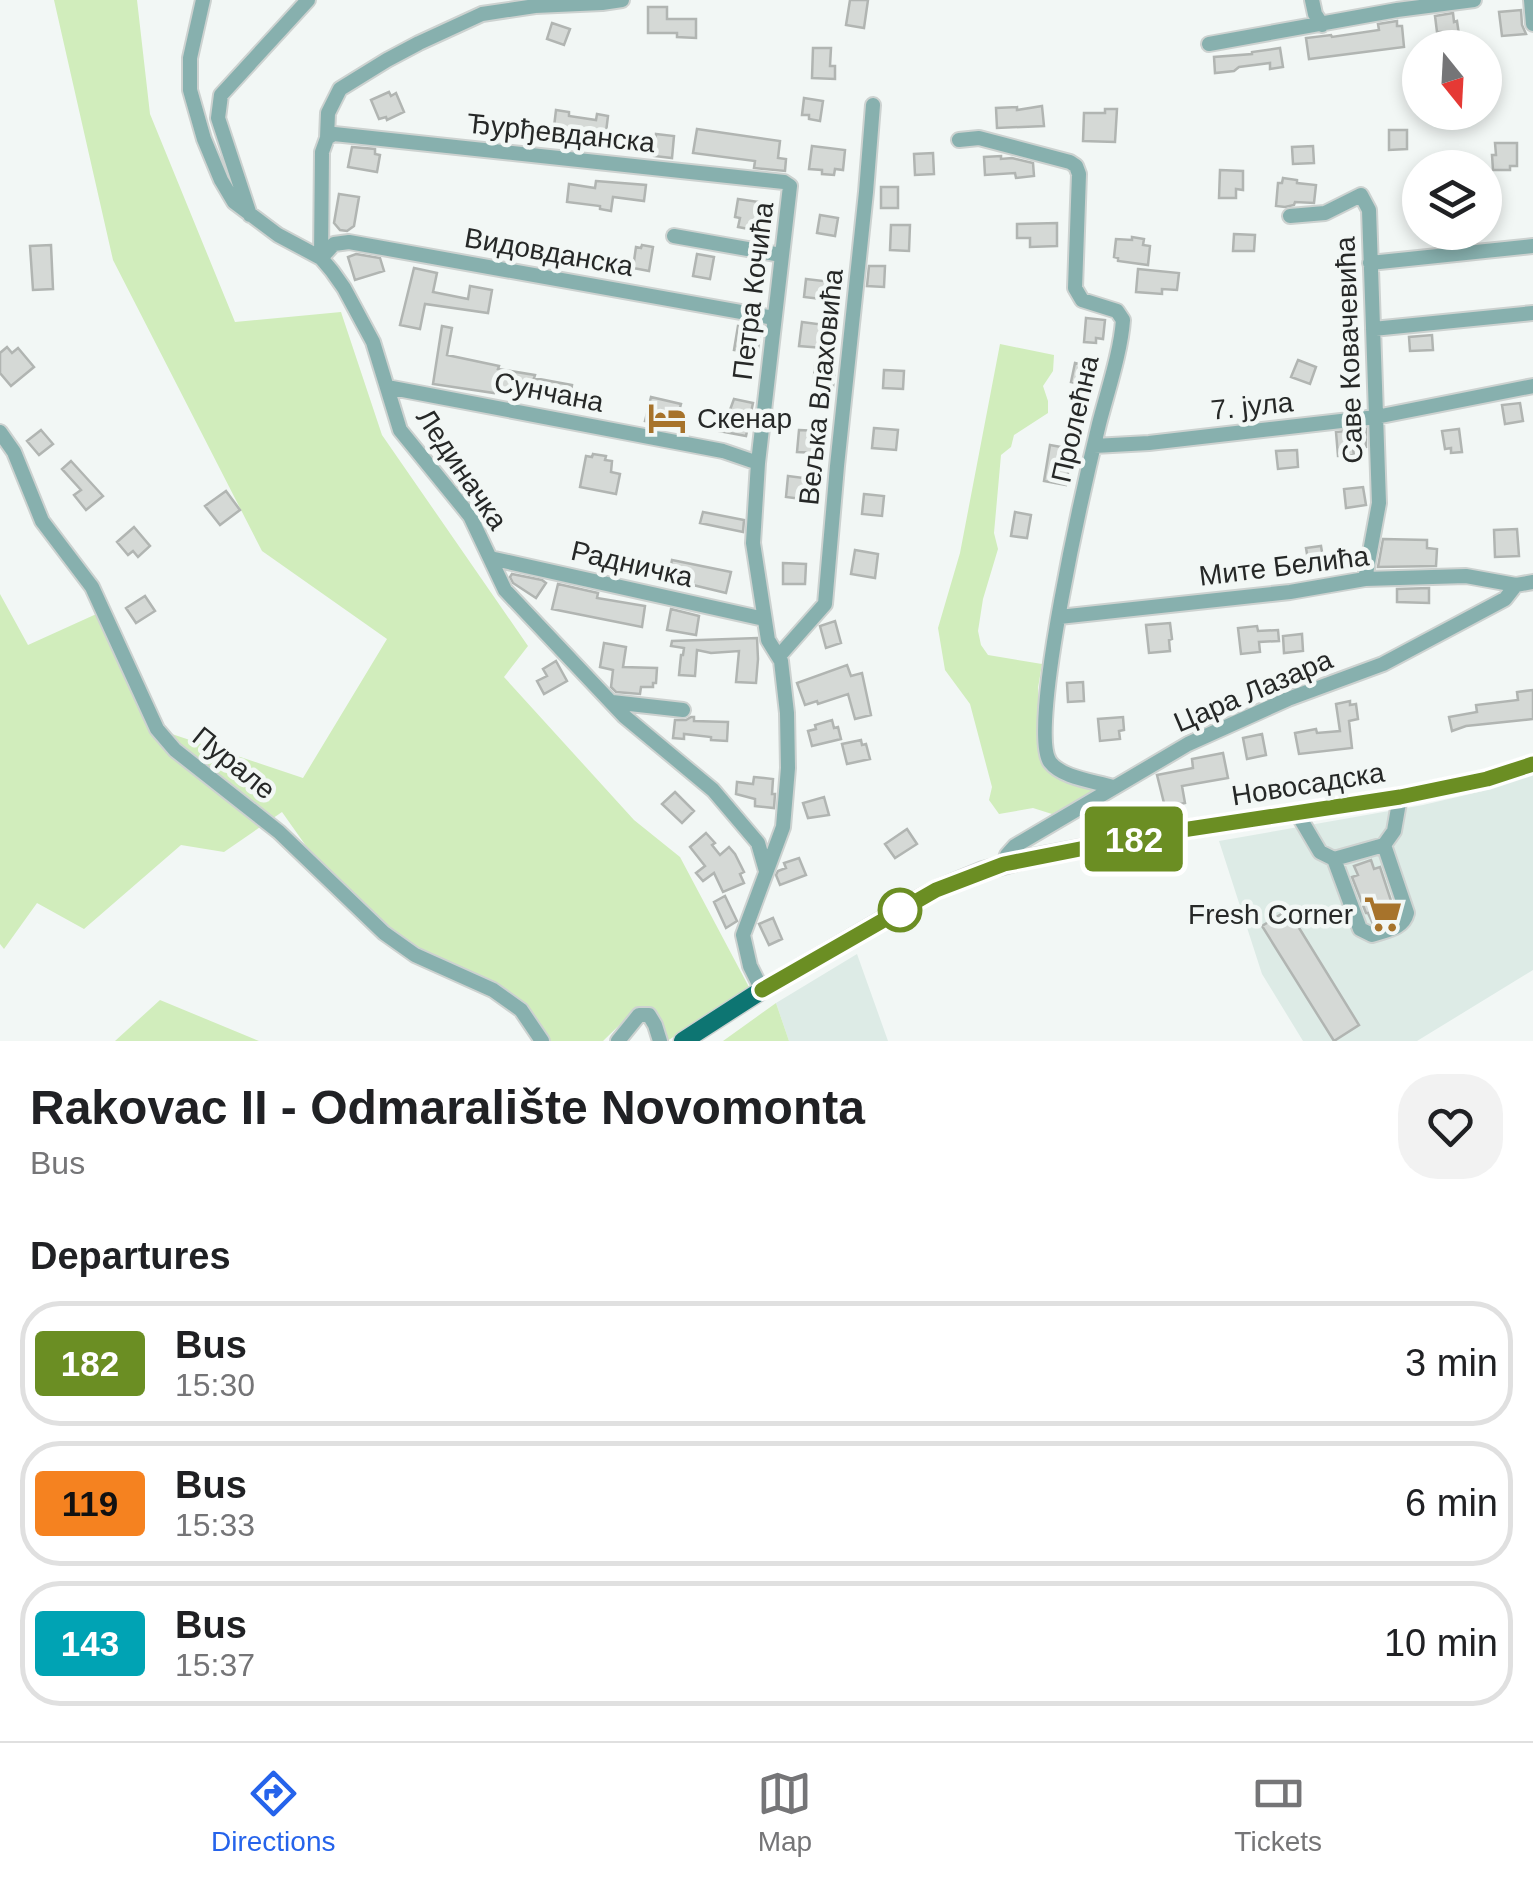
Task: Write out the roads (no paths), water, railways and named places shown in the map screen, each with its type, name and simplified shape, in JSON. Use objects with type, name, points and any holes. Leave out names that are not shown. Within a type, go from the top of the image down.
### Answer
[{"type":"main road","name":"Новосадска","points":[[683,1041],[762,990],[936,890],[1004,864],[1156,834],[1400,797],[1487,779],[1533,764]]},
{"type":"street","name":"Лединачка","points":[[203,0],[190,58],[190,90],[204,139],[234,202],[278,235],[321,258],[344,288],[373,342],[400,430],[470,516],[510,597],[632,722],[713,790],[758,843],[766,871]]},
{"type":"street","points":[[250,216],[218,118],[221,95],[308,0]]},
{"type":"street","points":[[321,258],[322,152],[328,113],[340,89],[386,60],[482,14],[622,0]]},
{"type":"street","points":[[1312,0],[1322,25]]},
{"type":"street","points":[[1532,0],[1533,24]]},
{"type":"street","points":[[1210,44],[1466,1]]},
{"type":"street","name":"Вељка Влаховића","points":[[779,656],[825,604],[873,106]]},
{"type":"street","name":"Ђурђевданска","points":[[327,138],[334,134],[374,138],[784,182],[790,186]]},
{"type":"street","name":"Пролећна","points":[[960,140],[979,138],[1070,162],[1078,170],[1076,288],[1082,300],[1117,311],[1123,324],[1058,617],[1045,696],[1046,754],[1052,764],[1064,772],[1113,786]]},
{"type":"street","name":"Петра Кочића","points":[[762,990],[750,966],[743,935],[784,827],[787,713],[779,656],[770,646],[764,619],[753,543],[758,463],[790,186]]},
{"type":"street","name":"Саве Ковачевића","points":[[1290,216],[1325,213],[1361,195],[1369,210],[1378,504],[1364,578]]},
{"type":"street","points":[[674,236],[781,255]]},
{"type":"street","name":"Видовданска","points":[[321,258],[334,244],[349,242],[774,318]]},
{"type":"street","points":[[1370,263],[1533,246]]},
{"type":"street","points":[[1373,329],[1533,313]]},
{"type":"street","name":"7. јула","points":[[1094,446],[1376,418],[1533,386]]},
{"type":"street","name":"Сунчана","points":[[387,387],[723,450],[758,463]]},
{"type":"street","name":"Пурале","points":[[0,432],[14,452],[42,521],[92,587],[156,729],[176,750],[280,832],[384,933],[415,955],[493,990],[522,1010],[542,1041]]},
{"type":"street","name":"Радничка","points":[[490,558],[764,619]]},
{"type":"street","name":"Мите Белића","points":[[1058,617],[1290,592],[1364,578],[1466,576],[1516,585]]},
{"type":"street","name":"Цара Лазара","points":[[1004,864],[1016,846],[1188,744],[1288,699],[1383,664],[1504,599],[1516,585],[1533,582]]},
{"type":"street","points":[[611,702],[683,710]]},
{"type":"street","points":[[1297,813],[1320,852],[1334,859],[1384,845],[1394,831],[1400,797]]},
{"type":"street","points":[[1334,859],[1360,929],[1372,935],[1400,926],[1407,913],[1384,845]]},
{"type":"street","points":[[618,1041],[639,1015],[649,1015],[660,1041]]},
{"type":"place","name":"Скенар","points":[[667,418]]},
{"type":"place","name":"Fresh Corner","points":[[1383,914]]}]
